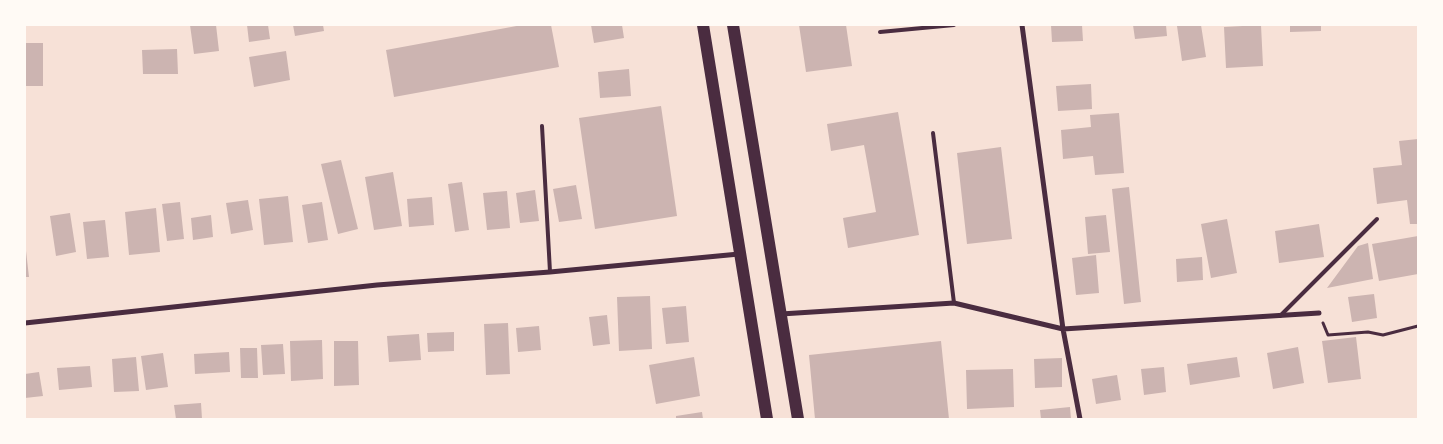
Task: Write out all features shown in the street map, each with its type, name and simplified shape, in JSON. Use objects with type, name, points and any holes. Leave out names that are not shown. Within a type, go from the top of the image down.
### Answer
[{"type":"main road","points":[[702,25],[767,419]]},
{"type":"main road","points":[[733,25],[798,419]]},
{"type":"street","points":[[1022,25],[1063,328],[1080,419]]},
{"type":"street","points":[[25,323],[378,284],[550,272],[739,254]]},
{"type":"street","points":[[780,314],[954,303],[1063,328],[1319,313]]},
{"type":"lane","points":[[880,32],[954,25]]},
{"type":"lane","points":[[542,126],[550,272]]},
{"type":"lane","points":[[933,133],[954,303]]},
{"type":"lane","points":[[1280,316],[1377,219]]},
{"type":"path","points":[[1319,313],[1328,335],[1368,332],[1383,335],[1418,326]]},
{"type":"building","points":[[190,25],[216,25],[219,51],[194,54]]},
{"type":"building","points":[[247,25],[268,25],[270,39],[249,42]]},
{"type":"building","points":[[293,25],[323,25],[324,31],[295,36]]},
{"type":"building","points":[[522,25],[551,25],[559,67],[394,97],[386,50]]},
{"type":"building","points":[[591,25],[622,25],[624,38],[594,43]]},
{"type":"building","points":[[799,25],[846,25],[852,66],[806,72]]},
{"type":"building","points":[[1051,25],[1082,25],[1083,41],[1052,42]]},
{"type":"building","points":[[1133,25],[1166,25],[1167,36],[1135,39]]},
{"type":"building","points":[[1201,25],[1206,57],[1182,61],[1177,26]]},
{"type":"building","points":[[1261,25],[1263,66],[1226,68],[1224,27]]},
{"type":"building","points":[[1290,25],[1321,25],[1321,31],[1290,32]]},
{"type":"building","points":[[25,43],[43,43],[43,86],[25,86]]},
{"type":"building","points":[[177,49],[178,74],[143,74],[142,50]]},
{"type":"building","points":[[286,51],[290,80],[254,87],[249,57]]},
{"type":"building","points":[[629,69],[631,96],[600,98],[598,72]]},
{"type":"building","points":[[1091,84],[1092,109],[1058,111],[1056,86]]},
{"type":"building","points":[[661,106],[677,216],[595,229],[579,118]]},
{"type":"building","points":[[898,112],[919,235],[848,248],[843,218],[876,212],[864,145],[831,151],[827,124]]},
{"type":"building","points":[[1119,113],[1124,173],[1095,175],[1093,156],[1063,159],[1061,130],[1091,127],[1090,115]]},
{"type":"building","points":[[1418,139],[1418,224],[1410,224],[1407,200],[1377,204],[1373,168],[1402,165],[1399,141]]},
{"type":"building","points":[[1001,147],[1012,239],[967,244],[957,153]]},
{"type":"building","points":[[341,160],[358,229],[338,234],[321,164]]},
{"type":"building","points":[[393,172],[402,226],[374,230],[365,177]]},
{"type":"building","points":[[462,182],[469,230],[455,232],[448,184]]},
{"type":"building","points":[[576,185],[582,219],[559,222],[553,189]]},
{"type":"building","points":[[1129,187],[1141,302],[1124,304],[1112,189]]},
{"type":"building","points":[[535,190],[539,221],[520,223],[516,193]]},
{"type":"building","points":[[507,191],[510,228],[487,230],[483,193]]},
{"type":"building","points":[[288,196],[293,242],[264,245],[259,199]]},
{"type":"building","points":[[432,197],[434,225],[409,227],[407,199]]},
{"type":"building","points":[[248,200],[253,230],[231,234],[226,203]]},
{"type":"building","points":[[180,202],[184,239],[167,241],[162,204]]},
{"type":"building","points":[[322,202],[328,240],[308,243],[302,205]]},
{"type":"building","points":[[156,208],[160,252],[129,255],[125,212]]},
{"type":"building","points":[[70,213],[76,252],[56,256],[50,216]]},
{"type":"building","points":[[211,215],[213,237],[193,240],[191,218]]},
{"type":"building","points":[[1106,215],[1110,252],[1088,254],[1085,217]]},
{"type":"building","points":[[1227,219],[1237,273],[1211,278],[1201,224]]},
{"type":"building","points":[[105,220],[109,257],[87,259],[83,222]]},
{"type":"building","points":[[1319,224],[1324,257],[1279,263],[1275,231]]},
{"type":"building","points":[[1418,236],[1418,274],[1379,281],[1372,244]]},
{"type":"building","points":[[1368,243],[1373,279],[1327,288],[1358,246]]},
{"type":"building","points":[[26,251],[29,277],[25,277]]},
{"type":"building","points":[[1096,255],[1099,293],[1076,295],[1072,258]]},
{"type":"building","points":[[1202,257],[1203,280],[1177,282],[1176,259]]},
{"type":"building","points":[[1374,294],[1377,318],[1352,322],[1348,297]]},
{"type":"building","points":[[650,296],[652,349],[619,351],[617,297]]},
{"type":"building","points":[[686,306],[689,342],[666,344],[662,308]]},
{"type":"building","points":[[607,315],[610,344],[593,346],[589,317]]},
{"type":"building","points":[[508,323],[510,374],[486,375],[484,324]]},
{"type":"building","points":[[539,326],[541,350],[518,352],[516,328]]},
{"type":"building","points":[[454,332],[454,351],[428,352],[427,333]]},
{"type":"building","points":[[419,334],[421,360],[389,362],[387,336]]},
{"type":"building","points":[[1356,337],[1361,379],[1328,383],[1322,341]]},
{"type":"building","points":[[322,340],[323,379],[291,381],[290,341]]},
{"type":"building","points":[[334,341],[358,341],[359,385],[334,386]]},
{"type":"building","points":[[941,341],[949,419],[815,419],[809,355]]},
{"type":"building","points":[[283,344],[285,374],[263,375],[261,345]]},
{"type":"building","points":[[1298,347],[1304,383],[1273,389],[1267,353]]},
{"type":"building","points":[[240,348],[257,348],[258,378],[241,378]]},
{"type":"building","points":[[229,352],[230,372],[195,374],[194,354]]},
{"type":"building","points":[[163,353],[168,387],[146,390],[141,356]]},
{"type":"building","points":[[136,357],[139,391],[114,392],[112,359]]},
{"type":"building","points":[[694,357],[700,396],[656,404],[649,365]]},
{"type":"building","points":[[1237,357],[1240,377],[1190,385],[1187,364]]},
{"type":"building","points":[[1062,358],[1062,387],[1035,388],[1034,359]]},
{"type":"building","points":[[90,366],[92,387],[59,390],[57,368]]},
{"type":"building","points":[[1164,367],[1166,392],[1144,395],[1141,369]]},
{"type":"building","points":[[1013,369],[1014,407],[967,409],[966,370]]},
{"type":"building","points":[[39,372],[43,396],[25,398],[25,374]]},
{"type":"building","points":[[1117,375],[1121,400],[1096,404],[1092,379]]},
{"type":"building","points":[[201,403],[202,419],[176,419],[174,405]]},
{"type":"building","points":[[1070,407],[1071,419],[1041,419],[1040,410]]},
{"type":"building","points":[[702,412],[703,419],[676,419],[676,416]]}]
